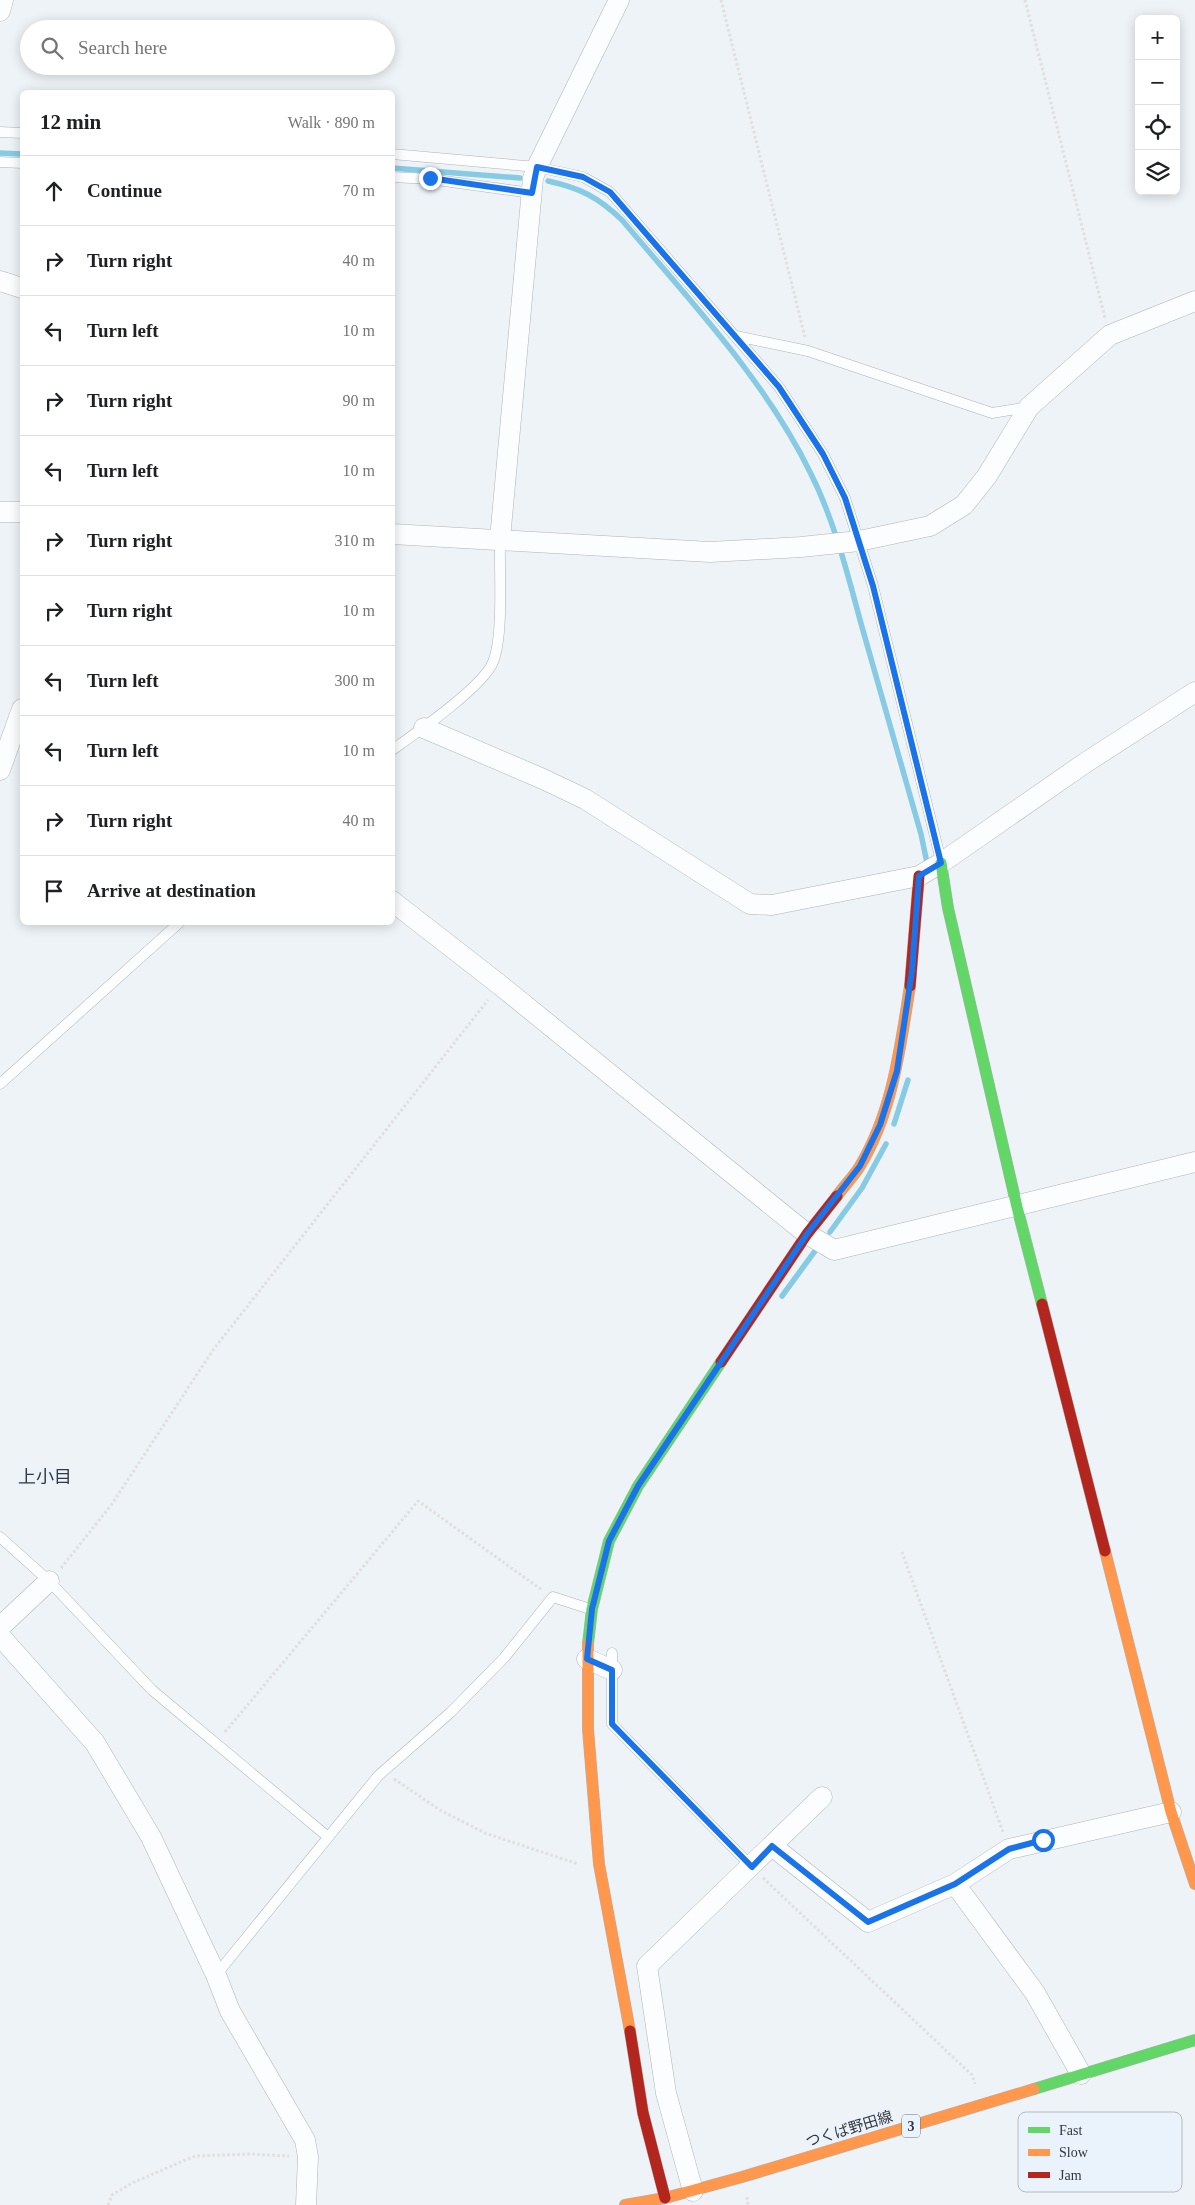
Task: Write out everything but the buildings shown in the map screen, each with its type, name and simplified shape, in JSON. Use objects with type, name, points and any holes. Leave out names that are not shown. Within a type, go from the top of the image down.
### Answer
[{"type":"street","points":[[0,11],[3,0]]},
{"type":"street","points":[[500,539],[532,193],[537,167],[619,0]]},
{"type":"street","points":[[0,281],[20,287]]},
{"type":"street","points":[[395,534],[710,552],[801,547],[859,541],[930,526],[964,505],[987,476],[1029,407],[1110,335],[1195,301]]},
{"type":"street","points":[[0,512],[20,512]]},
{"type":"street","points":[[424,728],[585,799],[750,904],[772,905],[919,876],[941,863],[1085,763],[1195,692]]},
{"type":"street","points":[[0,770],[20,715]]},
{"type":"street","points":[[941,863],[948,908],[1017,1206],[1171,1812],[1195,1884]]},
{"type":"street","points":[[665,2202],[643,2113],[626,2003],[600,1872],[588,1729],[587,1659],[592,1609],[609,1541],[638,1486],[807,1234],[860,1166],[880,1125],[897,1071],[912,971],[919,876]]},
{"type":"street","points":[[395,903],[500,985],[807,1234],[834,1250],[1195,1162]]},
{"type":"street","points":[[0,1626],[49,1581]]},
{"type":"street","points":[[0,1636],[95,1743],[151,1837],[216,1975],[230,2011],[305,2140],[308,2157],[306,2205]]},
{"type":"street","points":[[587,1659],[612,1661]]},
{"type":"street","points":[[693,2191],[666,2093],[647,1966],[752,1867],[822,1797]]},
{"type":"street","points":[[772,1846],[868,1922],[955,1884],[1009,1849],[1171,1812]]},
{"type":"street","points":[[955,1884],[1035,1993],[1081,2074]]},
{"type":"street","name":"つくば野田線","points":[[625,2205],[665,2202],[693,2191],[1195,2040]]},
{"type":"lane","points":[[0,132],[20,133]]},
{"type":"lane","points":[[395,154],[537,167],[583,177],[610,192],[779,387],[823,454],[845,498],[873,586],[941,863]]},
{"type":"lane","points":[[0,162],[20,163]]},
{"type":"lane","points":[[395,177],[430,178],[532,193]]},
{"type":"lane","points":[[736,336],[808,351],[992,413],[1029,407]]},
{"type":"lane","points":[[395,748],[424,728],[481,680],[493,663],[498,642],[500,539]]},
{"type":"lane","points":[[0,1084],[177,925]]},
{"type":"lane","points":[[0,1537],[49,1581],[152,1690],[328,1837]]},
{"type":"lane","points":[[216,1975],[383,1772],[450,1712],[504,1658],[553,1597],[592,1609]]},
{"type":"lane","points":[[612,1661],[612,1724],[752,1867]]},
{"type":"path","points":[[721,0],[808,351]]},
{"type":"path","points":[[1025,0],[1110,335]]},
{"type":"path","points":[[49,1581],[112,1504],[212,1350],[500,985]]},
{"type":"path","points":[[216,1743],[418,1501],[553,1597]]},
{"type":"path","points":[[902,1552],[1009,1849]]},
{"type":"path","points":[[383,1772],[440,1810],[485,1833],[600,1872]]},
{"type":"path","points":[[752,1867],[972,2076],[982,2104]]},
{"type":"path","points":[[108,2205],[112,2195],[126,2187],[195,2156],[250,2154],[308,2157]]},
{"type":"waterway","points":[[0,153],[20,154]]},
{"type":"waterway","points":[[395,168],[520,178]]},
{"type":"waterway","points":[[548,181],[588,194],[605,205],[622,220],[699,310],[749,373],[792,439],[820,492],[840,549],[921,834],[927,863]]},
{"type":"waterway","points":[[894,1124],[908,1080]]},
{"type":"waterway","points":[[830,1232],[862,1188],[886,1144]]},
{"type":"waterway","points":[[782,1296],[815,1251]]},
{"type":"traffic: fast","points":[[941,863],[948,908],[1017,1207],[1042,1304]]},
{"type":"traffic: fast","points":[[588,1644],[592,1609],[609,1541],[638,1486],[721,1362]]},
{"type":"traffic: fast","points":[[1034,2089],[1195,2040]]},
{"type":"traffic: slow","points":[[837,1196],[860,1166],[871,1145],[888,1101],[903,1033],[910,986]]},
{"type":"traffic: slow","points":[[1105,1551],[1171,1812],[1195,1884]]},
{"type":"traffic: slow","points":[[588,1644],[588,1729],[599,1864],[630,2031]]},
{"type":"traffic: slow","points":[[625,2205],[665,2198],[742,2177],[1034,2089]]},
{"type":"traffic: jam","points":[[910,986],[919,876]]},
{"type":"traffic: jam","points":[[721,1362],[807,1234],[837,1196]]},
{"type":"traffic: jam","points":[[1042,1304],[1105,1551]]},
{"type":"traffic: jam","points":[[630,2031],[643,2113],[665,2198]]},
{"type":"district","name":"上小目","points":[[45,1477]]},
{"type":"route","points":[[430,178],[532,193],[537,167],[583,177],[610,192],[779,387],[823,454],[845,498],[873,586],[941,863],[919,876],[912,971],[897,1071],[880,1125],[860,1166],[807,1234],[638,1486],[609,1541],[592,1609],[587,1659],[612,1670],[612,1724],[752,1867],[772,1846],[868,1922],[955,1884],[1009,1849],[1043,1840]]}]
